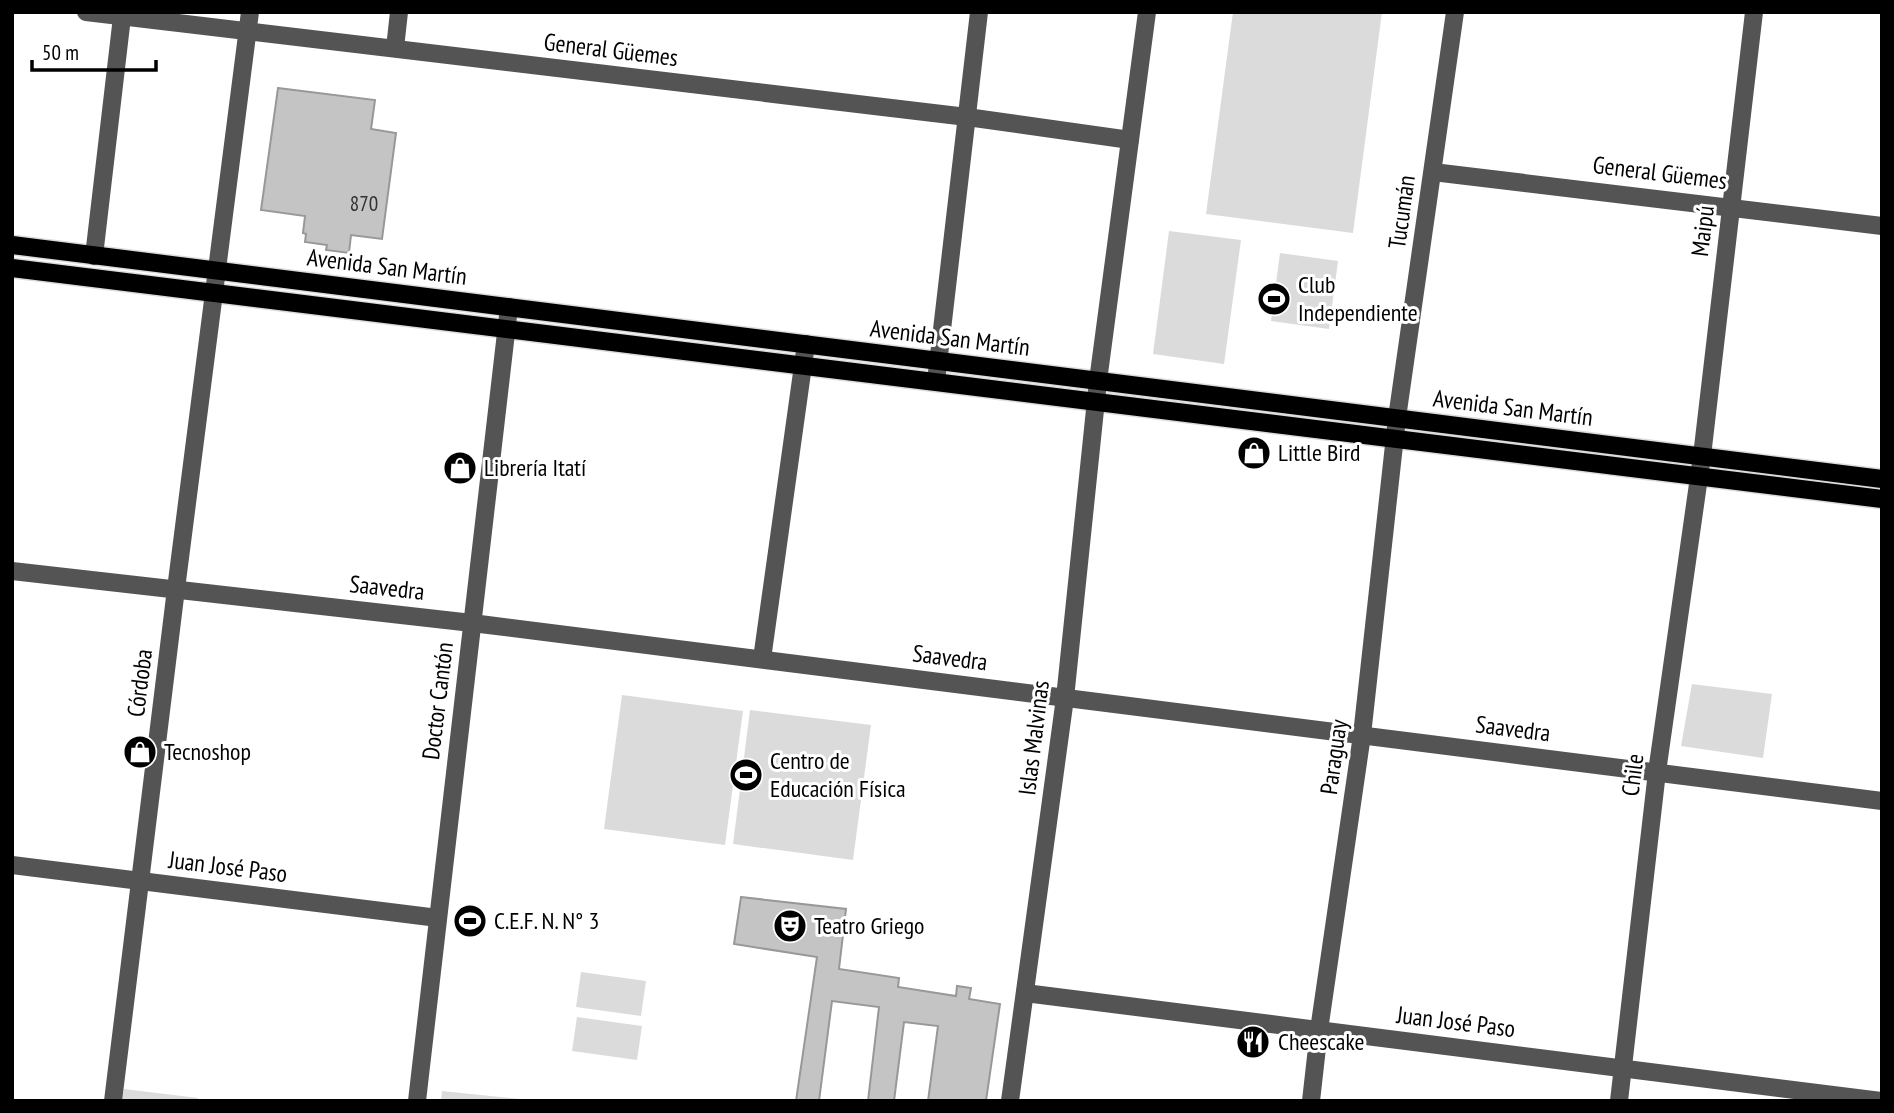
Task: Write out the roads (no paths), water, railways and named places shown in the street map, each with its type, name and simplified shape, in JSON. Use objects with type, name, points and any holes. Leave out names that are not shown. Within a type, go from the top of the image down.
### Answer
[{"type":"main road","name":"Avenida San Martín","points":[[12,245],[1882,479]]},
{"type":"main road","name":"Avenida San Martín","points":[[12,268],[1882,499]]},
{"type":"street","name":"General Güemes","points":[[86,12],[122,17],[249,21],[395,48],[967,117],[1130,140]]},
{"type":"street","points":[[395,48],[399,12]]},
{"type":"street","points":[[936,381],[979,12]]},
{"type":"street","name":"Islas Malvinas","points":[[1010,1101],[1065,698],[1098,381],[1147,12]]},
{"type":"street","name":"Tucumán","points":[[1397,418],[1455,12]]},
{"type":"street","name":"Maipú","points":[[1702,456],[1754,12]]},
{"type":"street","points":[[94,256],[122,17]]},
{"type":"street","name":"Córdoba","points":[[113,1101],[249,21]]},
{"type":"street","name":"General Güemes","points":[[1433,172],[1882,226]]},
{"type":"street","name":"Doctor Cantón","points":[[417,1101],[509,307]]},
{"type":"street","points":[[762,659],[806,344]]},
{"type":"street","name":"Paraguay","points":[[1311,1101],[1362,735],[1397,418]]},
{"type":"street","name":"Chile","points":[[1619,1101],[1657,772],[1702,456]]},
{"type":"street","name":"Saavedra","points":[[12,570],[472,623],[1882,800]]},
{"type":"street","name":"Juan José Paso","points":[[12,865],[438,918]]},
{"type":"street","name":"Juan José Paso","points":[[1025,993],[1881,1101]]},
{"type":"place","name":"Club Independiente","points":[[1274,299]]},
{"type":"place","name":"Little Bird","points":[[1254,453]]},
{"type":"place","name":"Librería Itatí","points":[[460,468]]},
{"type":"place","name":"Tecnoshop","points":[[140,752]]},
{"type":"place","name":"Centro de Educación Física","points":[[746,775]]},
{"type":"place","name":"C.E.F. N. N° 3","points":[[470,921]]},
{"type":"place","name":"Teatro Griego","points":[[790,926]]},
{"type":"place","name":"Cheescake","points":[[1253,1042]]}]
